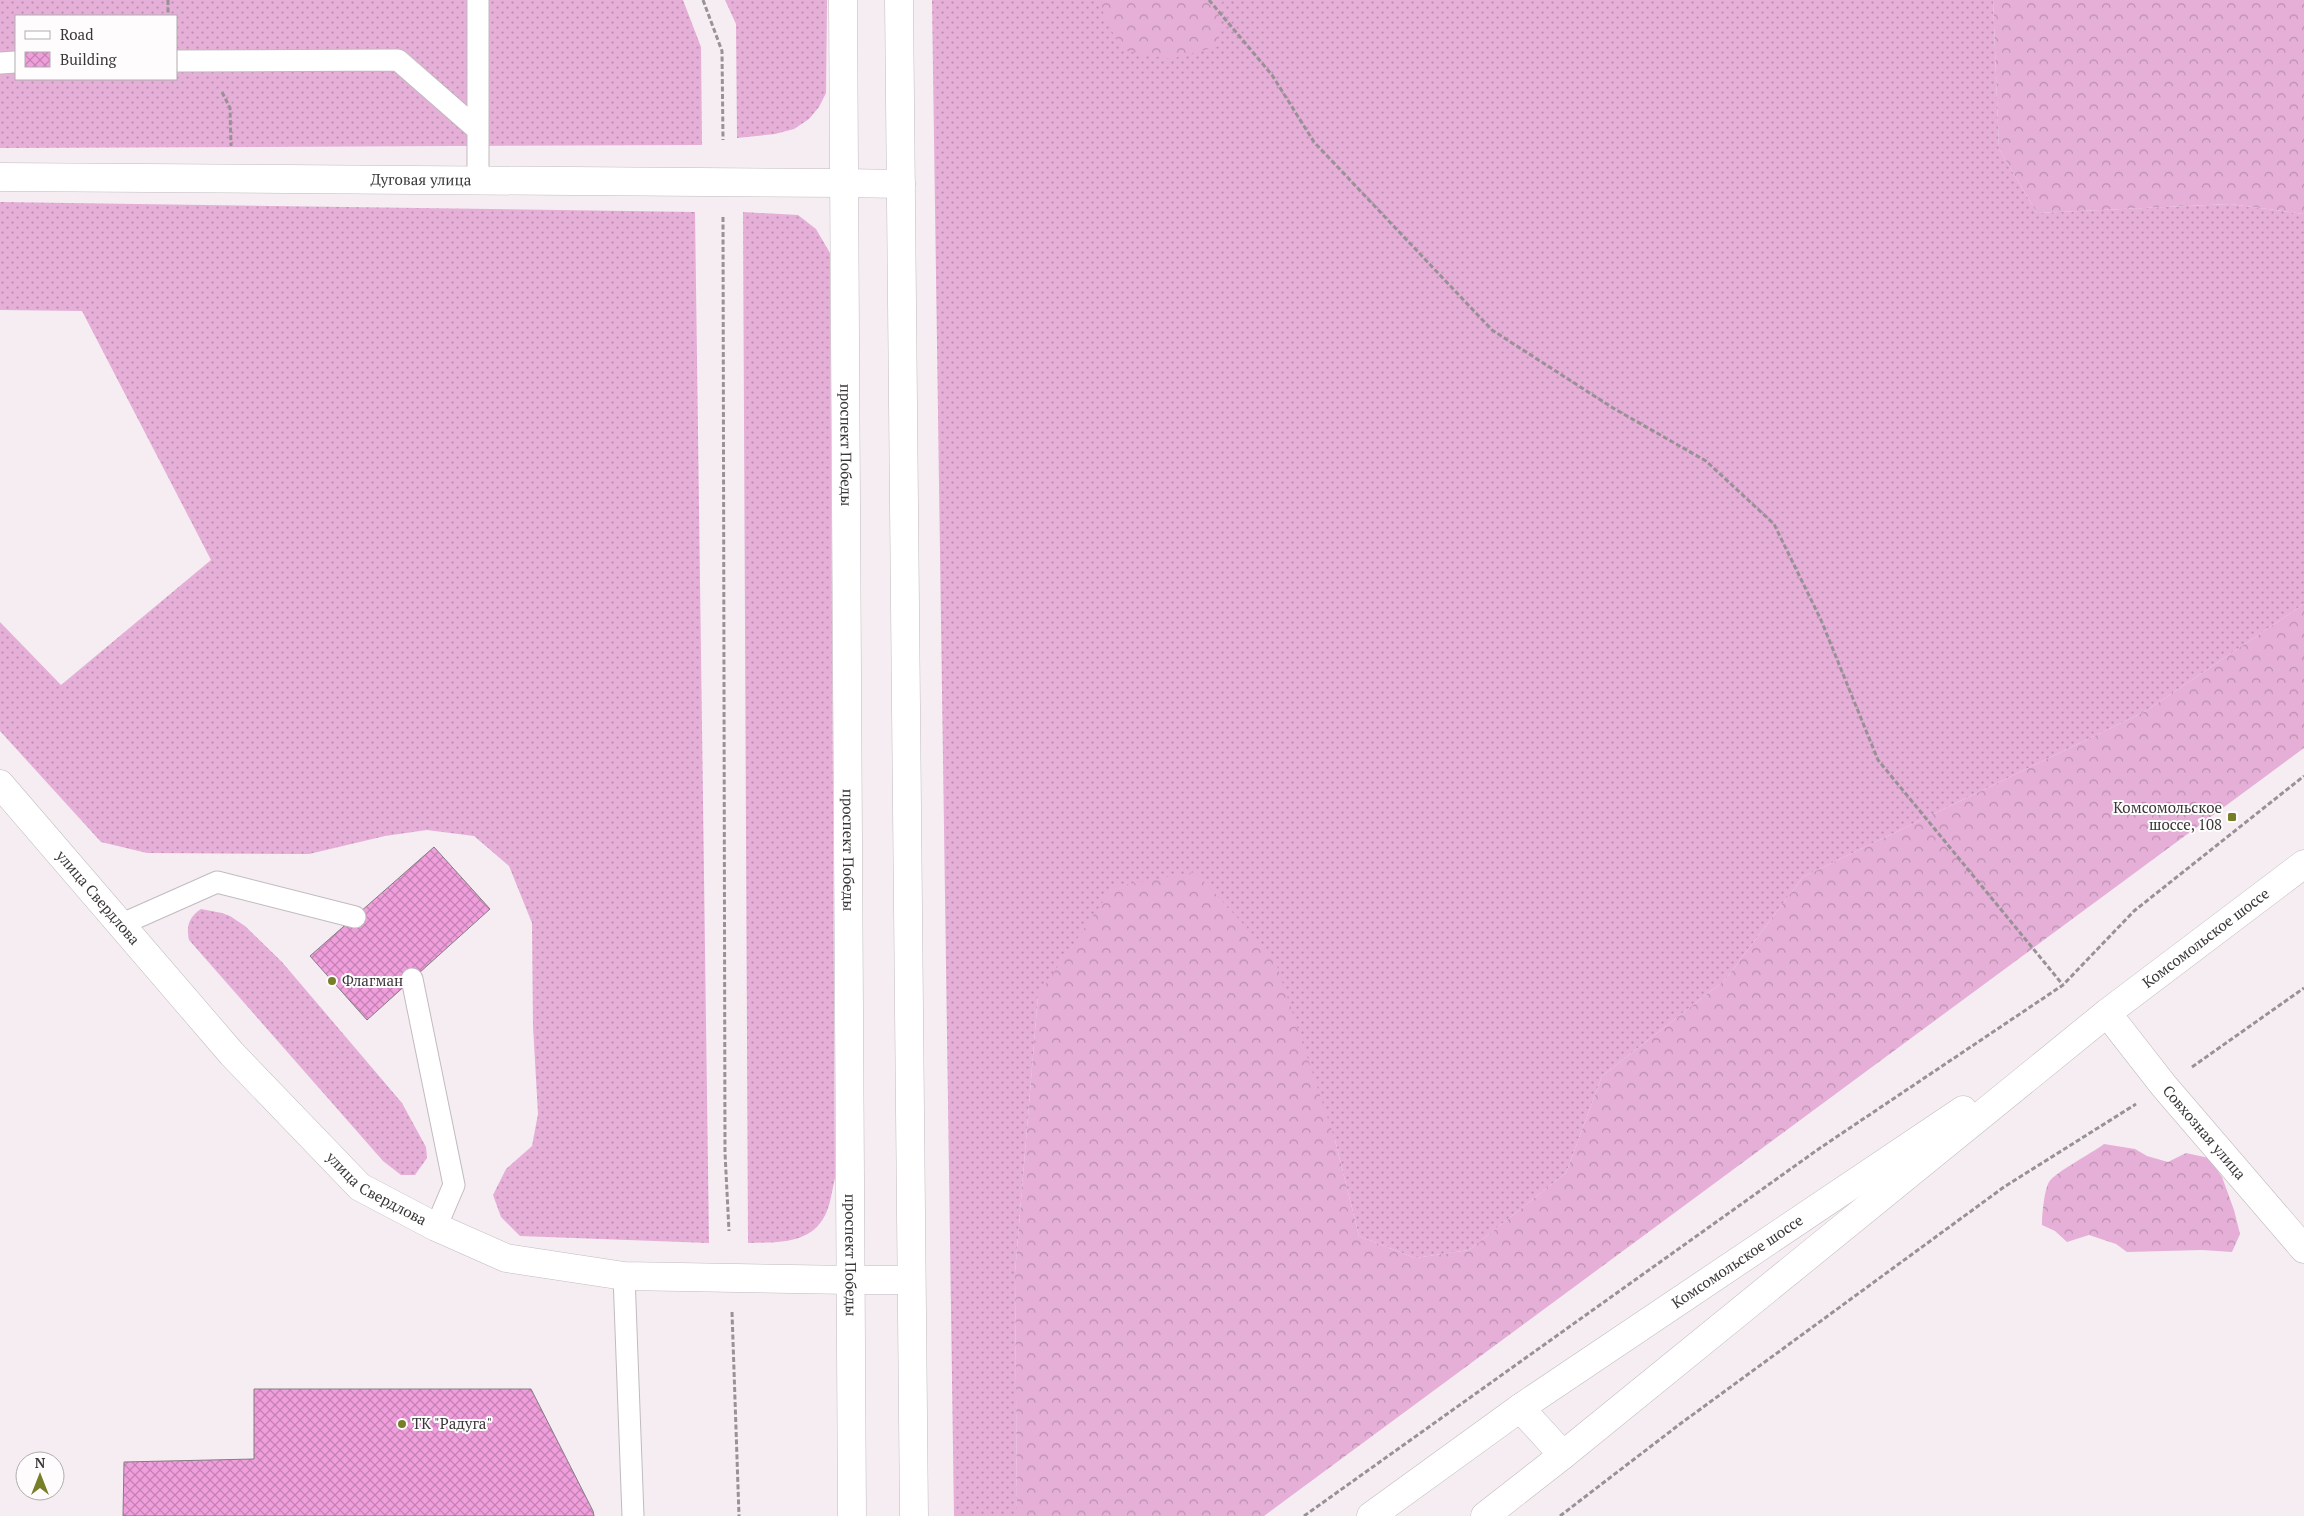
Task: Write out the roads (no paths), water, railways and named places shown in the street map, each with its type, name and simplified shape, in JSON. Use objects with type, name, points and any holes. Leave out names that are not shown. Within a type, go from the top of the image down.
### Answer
[{"type":"main road","name":"проспект Победы","points":[[843,0],[852,1516]]},
{"type":"main road","points":[[899,0],[914,1516]]},
{"type":"main road","name":"Дуговая улица","points":[[0,177],[844,184]]},
{"type":"main road","points":[[844,184],[901,184]]},
{"type":"main road","name":"улица Свердлова","points":[[0,784],[232,1054],[360,1187],[436,1227],[506,1258],[624,1276],[912,1280]]},
{"type":"main road","name":"Комсомольское шоссе","points":[[1485,1516],[1563,1455],[2107,1013],[2304,864]]},
{"type":"main road","name":"Комсомольское шоссе","points":[[1371,1516],[1520,1408],[2107,1013]]},
{"type":"main road","name":"Совхозная улица","points":[[2107,1013],[2164,1086],[2304,1250]]},
{"type":"main road","points":[[1520,1408],[1563,1455]]},
{"type":"lane","points":[[478,0],[478,181]]},
{"type":"lane","points":[[178,61],[398,60],[478,130]]},
{"type":"lane","points":[[0,62],[15,62]]},
{"type":"lane","points":[[120,925],[217,882],[354,917]]},
{"type":"lane","points":[[412,979],[454,1185],[436,1227]]},
{"type":"lane","points":[[624,1276],[633,1516]]},
{"type":"place","name":"Комсомольское шоссе, 108","points":[[2232,817]]},
{"type":"place","name":"Флагман","points":[[332,981]]},
{"type":"place","name":"ТК \"Радуга\"","points":[[402,1424]]}]
